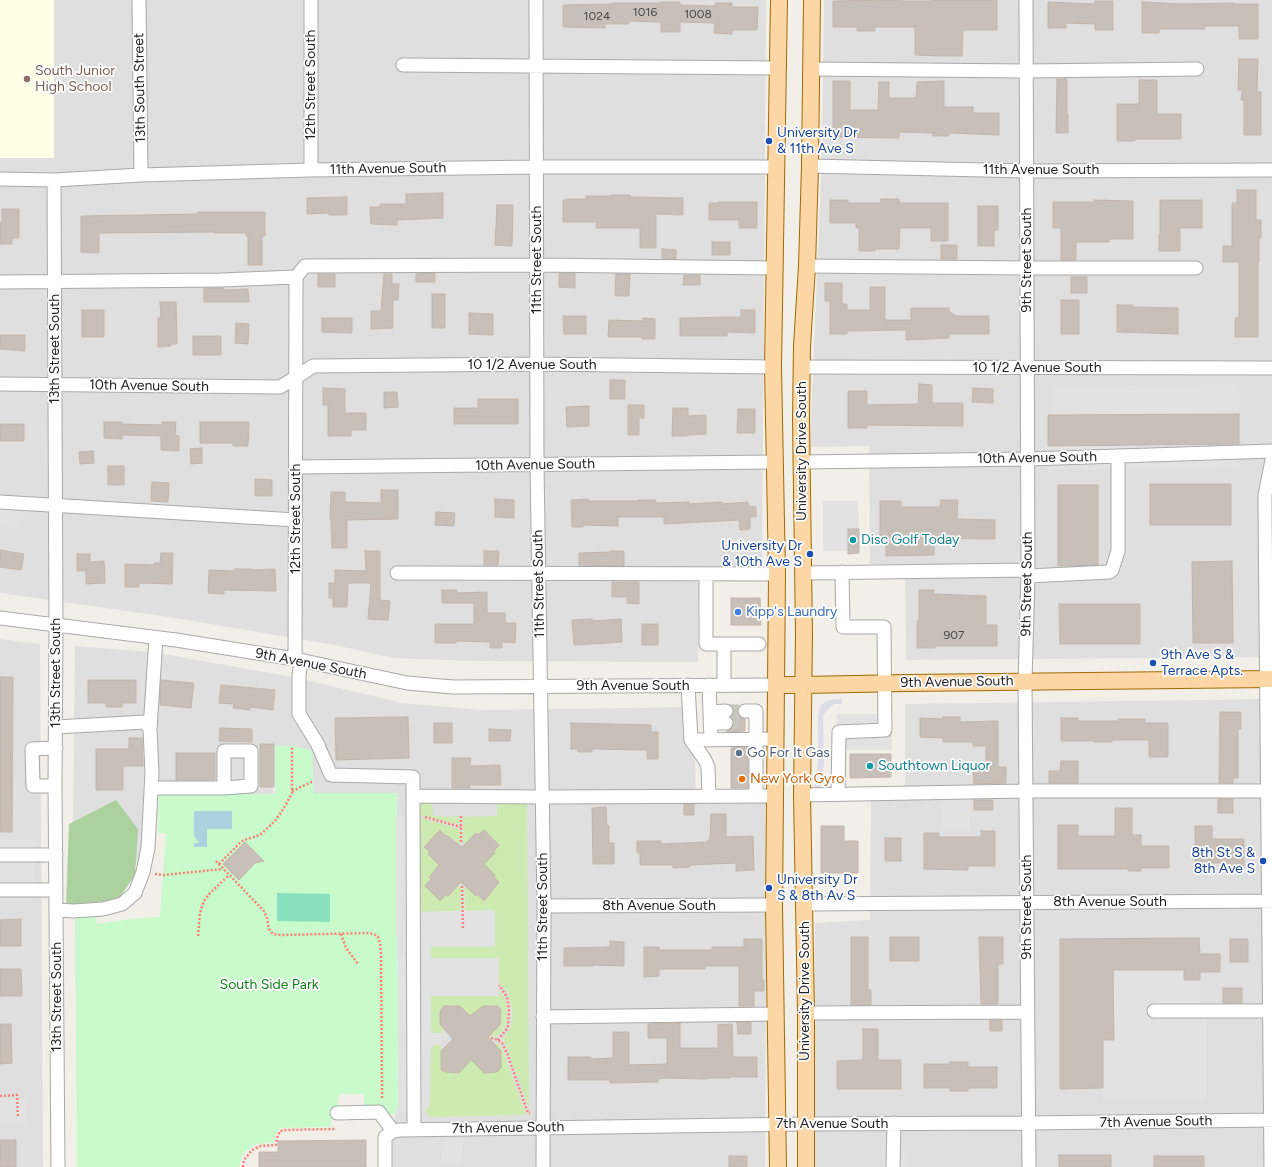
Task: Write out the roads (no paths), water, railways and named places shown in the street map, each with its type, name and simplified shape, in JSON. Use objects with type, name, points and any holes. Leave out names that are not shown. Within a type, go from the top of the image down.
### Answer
[{"type":"main road","name":"University Drive South","points":[[778,1167],[774,905],[777,574],[773,367],[779,0]]},
{"type":"main road","name":"University Drive South","points":[[806,1167],[806,1013],[802,795],[804,686],[801,462],[802,333],[807,266],[812,0]]},
{"type":"main road","name":"9th Avenue South","points":[[776,685],[804,686],[884,683],[1269,680]]},
{"type":"street","name":"13th South Street","points":[[139,0],[141,175]]},
{"type":"street","name":"12th Street South","points":[[311,0],[311,170]]},
{"type":"street","name":"11th Street South","points":[[536,0],[538,265],[537,465],[544,906],[543,1167]]},
{"type":"street","name":"9th Street South","points":[[1026,0],[1028,573],[1025,682],[1029,1167]]},
{"type":"street","points":[[403,65],[777,68]]},
{"type":"street","points":[[811,69],[1026,71],[1198,69]]},
{"type":"street","name":"11th Avenue South","points":[[810,166],[1027,171],[1272,170]]},
{"type":"street","name":"11th Avenue South","points":[[0,179],[54,180],[141,175],[311,170],[537,167],[776,167]]},
{"type":"street","name":"13th Street South","points":[[54,180],[56,505],[55,786],[58,1167]]},
{"type":"street","points":[[0,282],[221,280],[296,277],[305,266],[538,265],[774,268]]},
{"type":"street","points":[[807,266],[1196,268]]},
{"type":"street","name":"12th Street South","points":[[296,277],[295,378],[299,714],[317,743],[331,775],[413,777],[413,796]]},
{"type":"street","name":"10 1/2 Avenue South","points":[[295,378],[313,366],[537,364],[773,367]]},
{"type":"street","name":"10 1/2 Avenue South","points":[[802,367],[1272,368]]},
{"type":"street","name":"10th Avenue South","points":[[0,384],[280,387],[295,378]]},
{"type":"street","name":"10th Avenue South","points":[[801,462],[1028,459],[1272,451]]},
{"type":"street","points":[[803,573],[1109,572],[1112,570],[1118,551],[1118,456]]},
{"type":"street","points":[[1271,1167],[1269,566],[1265,495],[1272,460]]},
{"type":"street","name":"10th Avenue South","points":[[296,467],[774,462]]},
{"type":"street","points":[[0,502],[296,520]]},
{"type":"street","points":[[838,794],[839,732],[885,730],[884,627],[843,627],[842,572]]},
{"type":"street","points":[[397,573],[777,574]]},
{"type":"street","points":[[706,574],[706,644],[759,644]]},
{"type":"street","name":"9th Avenue South","points":[[0,618],[156,638],[298,660],[407,683],[452,687],[776,685]]},
{"type":"street","points":[[57,910],[74,911],[103,909],[122,904],[135,893],[143,872],[148,848],[151,788],[150,729],[156,638]]},
{"type":"street","points":[[724,644],[724,685]]},
{"type":"street","points":[[709,685],[711,740]]},
{"type":"street","points":[[688,686],[691,740],[708,767],[710,796]]},
{"type":"street","points":[[710,718],[726,717]]},
{"type":"street","points":[[749,719],[756,740],[756,796]]},
{"type":"street","points":[[56,727],[145,722],[150,729]]},
{"type":"street","points":[[691,740],[775,739]]},
{"type":"street","points":[[55,786],[33,786],[32,749],[56,748]]},
{"type":"street","points":[[151,788],[224,788]]},
{"type":"street","points":[[802,795],[1026,791],[1270,791]]},
{"type":"street","points":[[414,1129],[413,796],[775,796]]},
{"type":"street","points":[[0,855],[56,855]]},
{"type":"street","points":[[0,890],[56,890]]},
{"type":"street","name":"8th Avenue South","points":[[804,904],[1270,901]]},
{"type":"street","name":"8th Avenue South","points":[[544,906],[774,905]]},
{"type":"street","points":[[1154,1011],[1271,1011]]},
{"type":"street","points":[[806,1013],[1027,1012]]},
{"type":"street","points":[[544,1017],[776,1014]]},
{"type":"street","points":[[337,1113],[379,1112],[393,1131],[386,1137],[384,1167]]},
{"type":"street","name":"7th Avenue South","points":[[393,1131],[414,1129],[778,1124],[1271,1120]]},
{"type":"street","points":[[893,1167],[894,1123]]},
{"type":"water","points":[[194,811],[232,811],[232,829],[207,829],[207,847],[194,847],[194,843],[199,843],[194,836]]},
{"type":"tunnel","points":[[726,711],[745,711]]},
{"type":"tunnel","points":[[726,723],[745,723]]},
{"type":"place","name":"South Junior High School","points":[[27,79]]},
{"type":"place","name":"University Dr & 11th Ave S","points":[[769,141]]},
{"type":"place","name":"Disc Golf Today","points":[[853,540]]},
{"type":"place","name":"University Dr & 10th Ave S","points":[[810,554]]},
{"type":"place","name":"Kipp's Laundry","points":[[738,612]]},
{"type":"place","name":"9th Ave S & Terrace Apts.","points":[[1153,663]]},
{"type":"place","name":"Go For It Gas","points":[[739,753]]},
{"type":"place","name":"Southtown Liquor","points":[[870,766]]},
{"type":"place","name":"New York Gyro","points":[[742,779]]},
{"type":"place","name":"8th St S & 8th Ave S","points":[[1263,861]]},
{"type":"place","name":"University Dr S & 8th Av S","points":[[769,888]]},
{"type":"park label","name":"South Side Park","points":[[269,985]]}]
